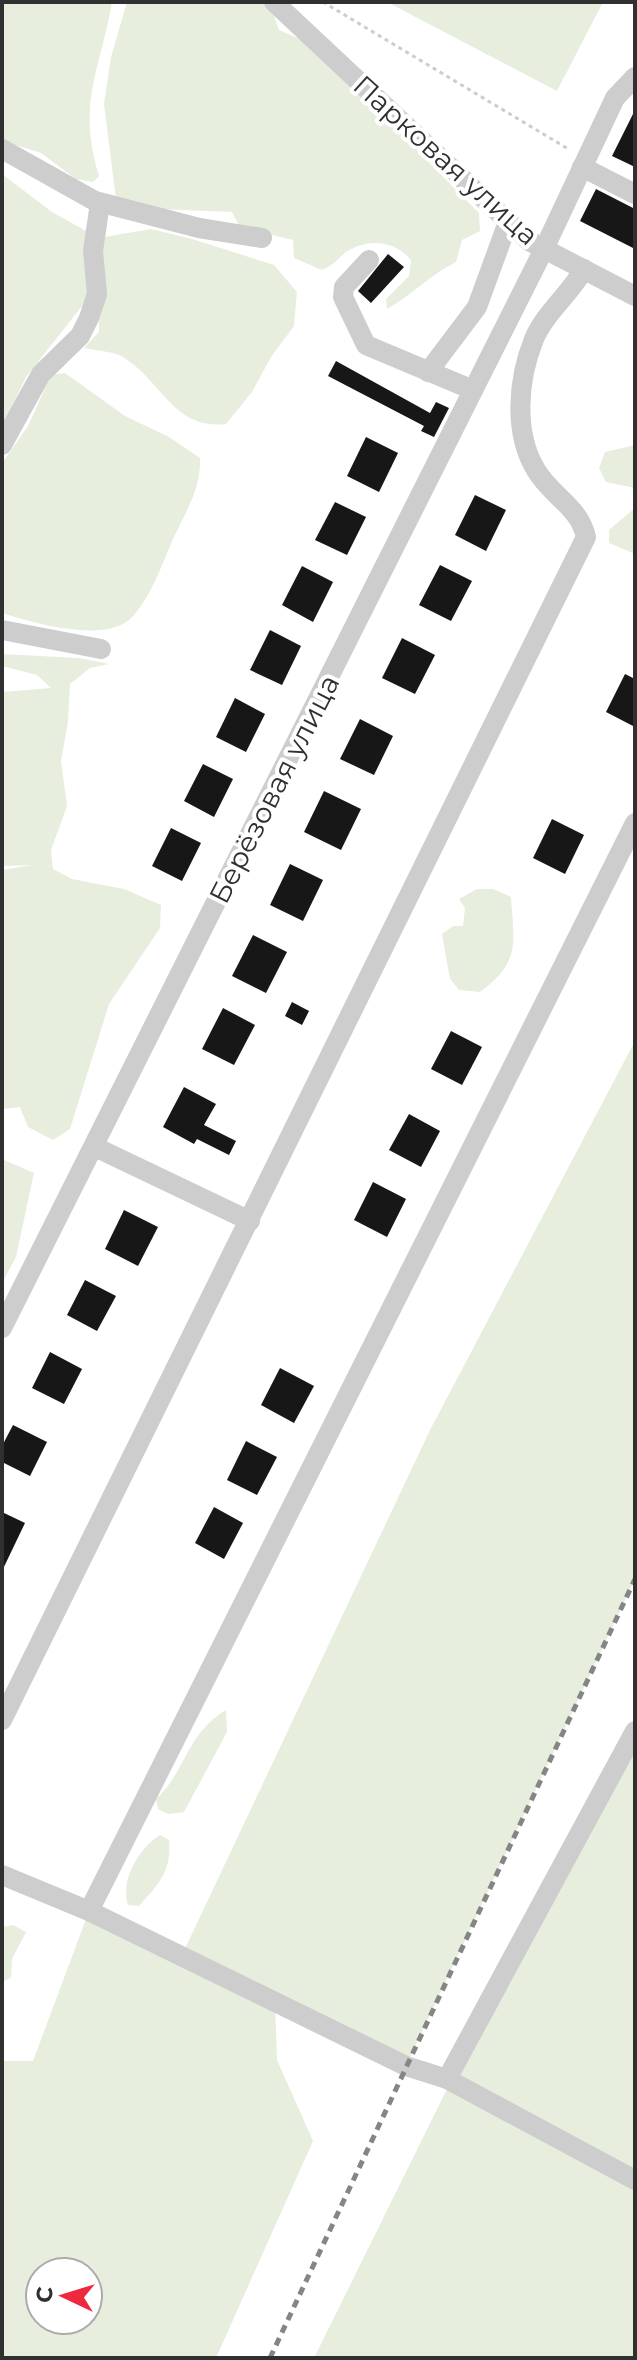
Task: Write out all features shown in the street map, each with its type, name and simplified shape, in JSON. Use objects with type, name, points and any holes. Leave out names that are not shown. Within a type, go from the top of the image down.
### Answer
[{"type":"street","name":"Парковая улица","points":[[274,2],[529,241],[635,296]]},
{"type":"street","name":"Берёзовая улица","points":[[2,1328],[544,249],[576,159],[615,98],[635,77]]},
{"type":"street","points":[[2,149],[100,203],[199,228],[262,238]]},
{"type":"street","points":[[576,159],[635,194]]},
{"type":"street","points":[[2,445],[41,374],[80,336],[89,318],[97,294],[93,251],[100,203]]},
{"type":"street","points":[[428,372],[477,307],[508,222]]},
{"type":"street","points":[[369,260],[344,287],[343,297],[366,345],[473,390]]},
{"type":"street","points":[[2,1720],[586,537],[582,520],[550,490],[535,468],[520,430],[521,401],[535,338],[584,269]]},
{"type":"street","points":[[2,630],[101,649]]},
{"type":"street","points":[[89,1911],[635,823]]},
{"type":"street","points":[[95,1147],[250,1221]]},
{"type":"street","points":[[447,2079],[635,1731]]},
{"type":"street","points":[[2,1875],[89,1911],[406,2066],[447,2079],[635,2180]]},
{"type":"path","points":[[323,2],[576,159]]},
{"type":"green space","points":[[2,2],[112,2],[90,106],[90,127],[99,176],[93,182],[76,179],[41,153],[2,141]]},
{"type":"green space","points":[[127,2],[262,2],[272,10],[279,30],[302,40],[361,94],[479,213],[480,231],[462,240],[456,262],[387,309],[386,299],[409,276],[411,260],[392,246],[377,243],[361,245],[322,270],[294,258],[293,240],[240,227],[232,212],[136,208],[116,199],[104,104],[111,57]]},
{"type":"green space","points":[[387,2],[603,2],[557,91]]},
{"type":"green space","points":[[2,174],[52,212],[99,238],[151,229],[274,265],[297,292],[294,326],[271,357],[252,392],[226,424],[194,420],[171,404],[122,356],[84,348],[99,332],[99,314],[86,301],[26,377],[2,427]]},
{"type":"green space","points":[[65,373],[125,416],[169,437],[200,458],[192,500],[151,589],[133,616],[122,625],[107,629],[70,629],[2,613],[2,463],[28,426],[51,375]]},
{"type":"green space","points":[[635,445],[635,488],[606,482],[599,468],[605,452]]},
{"type":"green space","points":[[635,508],[635,554],[609,543],[609,530]]},
{"type":"green space","points":[[2,654],[79,658],[109,664],[90,668],[70,684],[68,722],[61,761],[67,806],[51,850],[53,869],[72,879],[124,889],[161,905],[160,928],[109,1004],[70,1129],[53,1140],[28,1127],[20,1107],[2,1109],[2,870],[32,865],[2,866],[2,692],[51,688],[37,675],[2,666]]},
{"type":"green space","points":[[477,889],[493,889],[511,897],[513,927],[509,961],[503,971],[480,992],[459,990],[450,979],[442,934],[453,926],[463,926],[465,908],[459,899]]},
{"type":"green space","points":[[635,1041],[635,1579],[406,2066],[275,2003],[277,2060],[313,2141],[216,2358],[2,2358],[2,2061],[33,2061],[89,1911],[181,1957],[430,1430]]},
{"type":"green space","points":[[2,1159],[34,1173],[16,1257],[2,1283]]},
{"type":"green space","points":[[226,1710],[227,1732],[184,1812],[168,1814],[158,1809],[156,1799],[174,1777],[202,1730]]},
{"type":"green space","points":[[635,1747],[635,2169],[460,2075]]},
{"type":"green space","points":[[160,1835],[169,1840],[163,1876],[139,1906],[128,1905],[127,1885],[133,1866],[145,1848]]},
{"type":"green space","points":[[13,1925],[26,1932],[12,1959],[11,1978],[2,1982],[2,1927]]},
{"type":"green space","points":[[448,2087],[635,2190],[635,2358],[314,2358]]},
{"type":"building","points":[[635,110],[635,167],[612,156]]},
{"type":"building","points":[[596,189],[635,209],[635,249],[580,221]]},
{"type":"building","points":[[388,254],[404,267],[371,303],[358,291]]},
{"type":"building","points":[[336,361],[430,413],[436,402],[449,408],[434,437],[421,431],[424,426],[328,376]]},
{"type":"building","points":[[366,437],[398,453],[379,492],[347,476]]},
{"type":"building","points":[[475,495],[506,510],[486,551],[455,535]]},
{"type":"building","points":[[335,502],[366,517],[347,555],[315,540]]},
{"type":"building","points":[[440,565],[472,581],[451,621],[419,605]]},
{"type":"building","points":[[302,566],[333,582],[313,622],[282,605]]},
{"type":"building","points":[[270,630],[301,646],[282,685],[250,670]]},
{"type":"building","points":[[402,638],[435,655],[415,694],[382,678]]},
{"type":"building","points":[[625,674],[635,679],[635,727],[606,712]]},
{"type":"building","points":[[235,698],[265,714],[246,752],[216,737]]},
{"type":"building","points":[[360,719],[393,736],[374,775],[340,759]]},
{"type":"building","points":[[203,764],[233,779],[214,817],[184,801]]},
{"type":"building","points":[[324,791],[361,809],[341,850],[304,832]]},
{"type":"building","points":[[552,819],[584,835],[565,874],[533,858]]},
{"type":"building","points":[[171,828],[201,843],[182,881],[152,866]]},
{"type":"building","points":[[290,864],[323,880],[303,921],[270,905]]},
{"type":"building","points":[[253,935],[287,952],[266,993],[232,976]]},
{"type":"building","points":[[292,1002],[309,1011],[302,1025],[285,1016]]},
{"type":"building","points":[[223,1008],[255,1025],[234,1065],[202,1049]]},
{"type":"building","points":[[451,1031],[482,1047],[462,1085],[431,1069]]},
{"type":"building","points":[[184,1087],[216,1104],[204,1125],[236,1141],[229,1155],[197,1139],[194,1144],[163,1127]]},
{"type":"building","points":[[409,1114],[440,1131],[421,1167],[389,1150]]},
{"type":"building","points":[[373,1182],[406,1199],[387,1237],[354,1220]]},
{"type":"building","points":[[124,1210],[158,1227],[138,1266],[105,1249]]},
{"type":"building","points":[[85,1280],[116,1296],[97,1331],[67,1315]]},
{"type":"building","points":[[50,1352],[82,1369],[64,1404],[32,1388]]},
{"type":"building","points":[[280,1368],[314,1386],[294,1423],[261,1405]]},
{"type":"building","points":[[13,1425],[47,1442],[30,1476],[2,1462],[2,1446]]},
{"type":"building","points":[[246,1441],[277,1457],[257,1495],[227,1480]]},
{"type":"building","points":[[214,1507],[243,1523],[224,1559],[195,1543]]},
{"type":"building","points":[[2,1512],[25,1523],[2,1571]]},
{"type":"railway","points":[[270,2358],[635,1579]]}]
